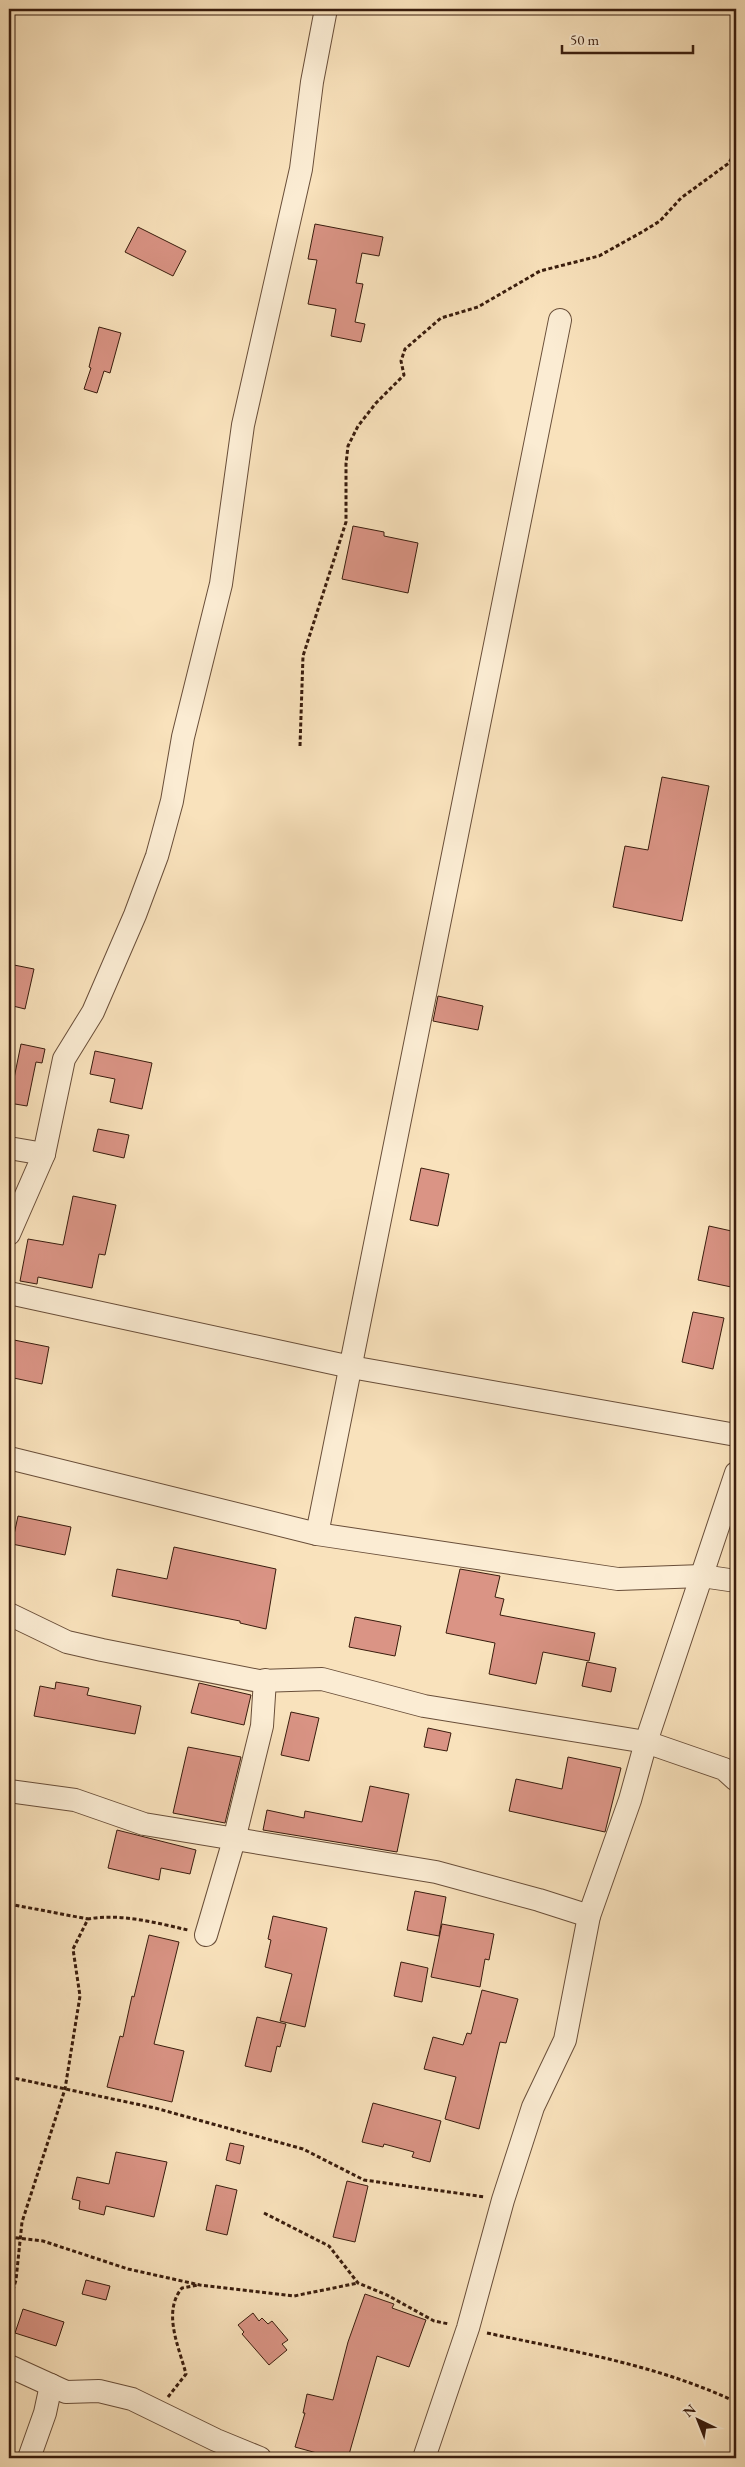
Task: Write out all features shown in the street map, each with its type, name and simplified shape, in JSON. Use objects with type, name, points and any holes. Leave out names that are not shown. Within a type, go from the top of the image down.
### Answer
[{"type":"street","points":[[9,1234],[44,1154],[64,1060],[93,1012],[135,915],[157,856],[172,801],[183,737],[221,584],[243,425],[301,169],[312,82],[326,9]]},
{"type":"street","points":[[317,1534],[560,320]]},
{"type":"street","points":[[9,1148],[44,1154]]},
{"type":"street","points":[[9,1293],[351,1367],[736,1435]]},
{"type":"street","points":[[9,1458],[317,1534],[618,1579],[702,1576],[736,1581]]},
{"type":"street","points":[[424,2458],[468,2328],[503,2200],[533,2107],[564,2040],[589,1916],[630,1800],[646,1742],[736,1473]]},
{"type":"street","points":[[9,1614],[67,1642],[265,1680],[322,1679],[424,1706],[646,1742],[724,1769],[736,1780]]},
{"type":"street","points":[[206,1934],[234,1840],[262,1726],[265,1680]]},
{"type":"street","points":[[9,1791],[75,1800],[144,1824],[436,1872],[539,1900],[589,1916]]},
{"type":"street","points":[[9,2366],[66,2392],[99,2391],[132,2399],[216,2440],[260,2458]]},
{"type":"street","points":[[29,2458],[45,2413],[51,2384]]},
{"type":"path","points":[[300,746],[303,656],[346,522],[346,464],[348,446],[364,418],[404,375],[401,361],[405,349],[441,318],[478,307],[540,271],[600,256],[660,221],[680,198],[729,163],[736,150]]},
{"type":"path","points":[[9,1904],[88,1919],[101,1916],[158,1923],[206,1934]]},
{"type":"path","points":[[9,2303],[16,2280],[22,2222],[65,2089],[80,1996],[73,1950],[88,1919]]},
{"type":"path","points":[[9,2077],[155,2108],[303,2149],[364,2180],[503,2200]]},
{"type":"path","points":[[264,2213],[329,2246],[358,2283],[388,2295],[434,2321],[651,2368],[708,2389],[736,2402]]},
{"type":"path","points":[[9,2237],[43,2241],[128,2269],[200,2285],[294,2296],[358,2283]]},
{"type":"path","points":[[156,2411],[186,2374],[172,2321],[174,2297],[182,2288],[200,2285]]},
{"type":"building","points":[[315,224],[383,237],[379,256],[362,253],[356,283],[363,284],[355,322],[365,324],[361,342],[331,336],[336,309],[308,304],[317,260],[308,259]]},
{"type":"building","points":[[138,227],[186,251],[173,276],[125,252]]},
{"type":"building","points":[[99,327],[121,333],[110,373],[104,371],[97,393],[84,389],[91,368],[89,367]]},
{"type":"building","points":[[353,526],[384,532],[384,536],[418,543],[408,593],[342,579]]},
{"type":"building","points":[[662,777],[709,786],[682,921],[613,907],[625,846],[648,850]]},
{"type":"building","points":[[9,964],[34,969],[25,1009],[9,1005]]},
{"type":"building","points":[[438,996],[483,1006],[478,1030],[433,1021]]},
{"type":"building","points":[[21,1044],[45,1049],[42,1063],[36,1062],[27,1106],[9,1103]]},
{"type":"building","points":[[95,1051],[152,1063],[142,1109],[110,1102],[115,1079],[90,1074]]},
{"type":"building","points":[[98,1129],[129,1135],[124,1158],[93,1151]]},
{"type":"building","points":[[421,1168],[449,1174],[438,1226],[410,1220]]},
{"type":"building","points":[[73,1196],[116,1205],[105,1255],[99,1254],[92,1288],[38,1277],[37,1284],[20,1281],[28,1239],[63,1245]]},
{"type":"building","points":[[709,1226],[736,1232],[736,1288],[698,1280]]},
{"type":"building","points":[[693,1312],[724,1318],[713,1369],[682,1362]]},
{"type":"building","points":[[9,1339],[49,1347],[42,1384],[9,1377]]},
{"type":"building","points":[[18,1516],[71,1527],[65,1555],[12,1544]]},
{"type":"building","points":[[174,1547],[276,1569],[266,1629],[240,1623],[240,1621],[112,1596],[117,1569],[167,1579]]},
{"type":"building","points":[[460,1569],[500,1576],[495,1597],[504,1599],[500,1615],[595,1633],[589,1661],[543,1652],[536,1684],[489,1674],[495,1643],[446,1633]]},
{"type":"building","points":[[355,1617],[401,1626],[395,1656],[349,1647]]},
{"type":"building","points":[[587,1662],[616,1668],[611,1692],[582,1686]]},
{"type":"building","points":[[56,1682],[89,1688],[87,1695],[141,1706],[135,1734],[34,1716],[40,1686],[55,1689]]},
{"type":"building","points":[[199,1683],[251,1695],[244,1725],[191,1713]]},
{"type":"building","points":[[291,1712],[319,1718],[309,1761],[281,1755]]},
{"type":"building","points":[[428,1728],[451,1733],[447,1751],[424,1747]]},
{"type":"building","points":[[188,1747],[241,1757],[225,1823],[173,1813]]},
{"type":"building","points":[[568,1757],[621,1768],[605,1832],[509,1811],[516,1779],[562,1789]]},
{"type":"building","points":[[370,1786],[409,1794],[397,1852],[263,1830],[267,1810],[304,1818],[305,1811],[362,1822]]},
{"type":"building","points":[[117,1830],[196,1850],[190,1874],[161,1868],[159,1880],[108,1868]]},
{"type":"building","points":[[415,1891],[446,1897],[439,1936],[407,1930]]},
{"type":"building","points":[[273,1916],[327,1928],[305,2027],[280,2021],[292,1974],[265,1967],[271,1940],[268,1939]]},
{"type":"building","points":[[442,1924],[494,1934],[489,1960],[485,1959],[480,1987],[431,1977]]},
{"type":"building","points":[[149,1935],[179,1942],[154,2044],[184,2051],[172,2102],[107,2087],[120,2036],[123,2037]]},
{"type":"building","points":[[401,1962],[428,1968],[422,2002],[394,1996]]},
{"type":"building","points":[[482,1990],[518,1999],[506,2043],[500,2042],[479,2129],[445,2119],[456,2077],[424,2069],[433,2037],[463,2045],[467,2033],[471,2034]]},
{"type":"building","points":[[257,2017],[286,2024],[280,2047],[277,2046],[271,2072],[245,2066]]},
{"type":"building","points":[[373,2103],[441,2121],[430,2162],[412,2157],[414,2152],[384,2144],[383,2147],[362,2142]]},
{"type":"building","points":[[230,2143],[244,2146],[240,2164],[226,2160]]},
{"type":"building","points":[[116,2152],[167,2162],[154,2217],[106,2206],[104,2215],[79,2209],[80,2201],[72,2199],[77,2177],[109,2184]]},
{"type":"building","points":[[347,2181],[368,2186],[355,2242],[333,2237]]},
{"type":"building","points":[[216,2185],[237,2190],[227,2235],[206,2230]]},
{"type":"building","points":[[86,2280],[110,2286],[106,2300],[82,2294]]},
{"type":"building","points":[[365,2294],[394,2304],[392,2308],[426,2320],[409,2367],[377,2356],[348,2458],[335,2458],[295,2447],[305,2413],[303,2413],[307,2394],[333,2400],[348,2342]]},
{"type":"building","points":[[23,2309],[64,2322],[56,2346],[15,2333]]},
{"type":"building","points":[[253,2313],[259,2321],[262,2318],[268,2324],[272,2321],[288,2340],[282,2344],[287,2350],[269,2365],[242,2334],[244,2332],[238,2325]]}]
